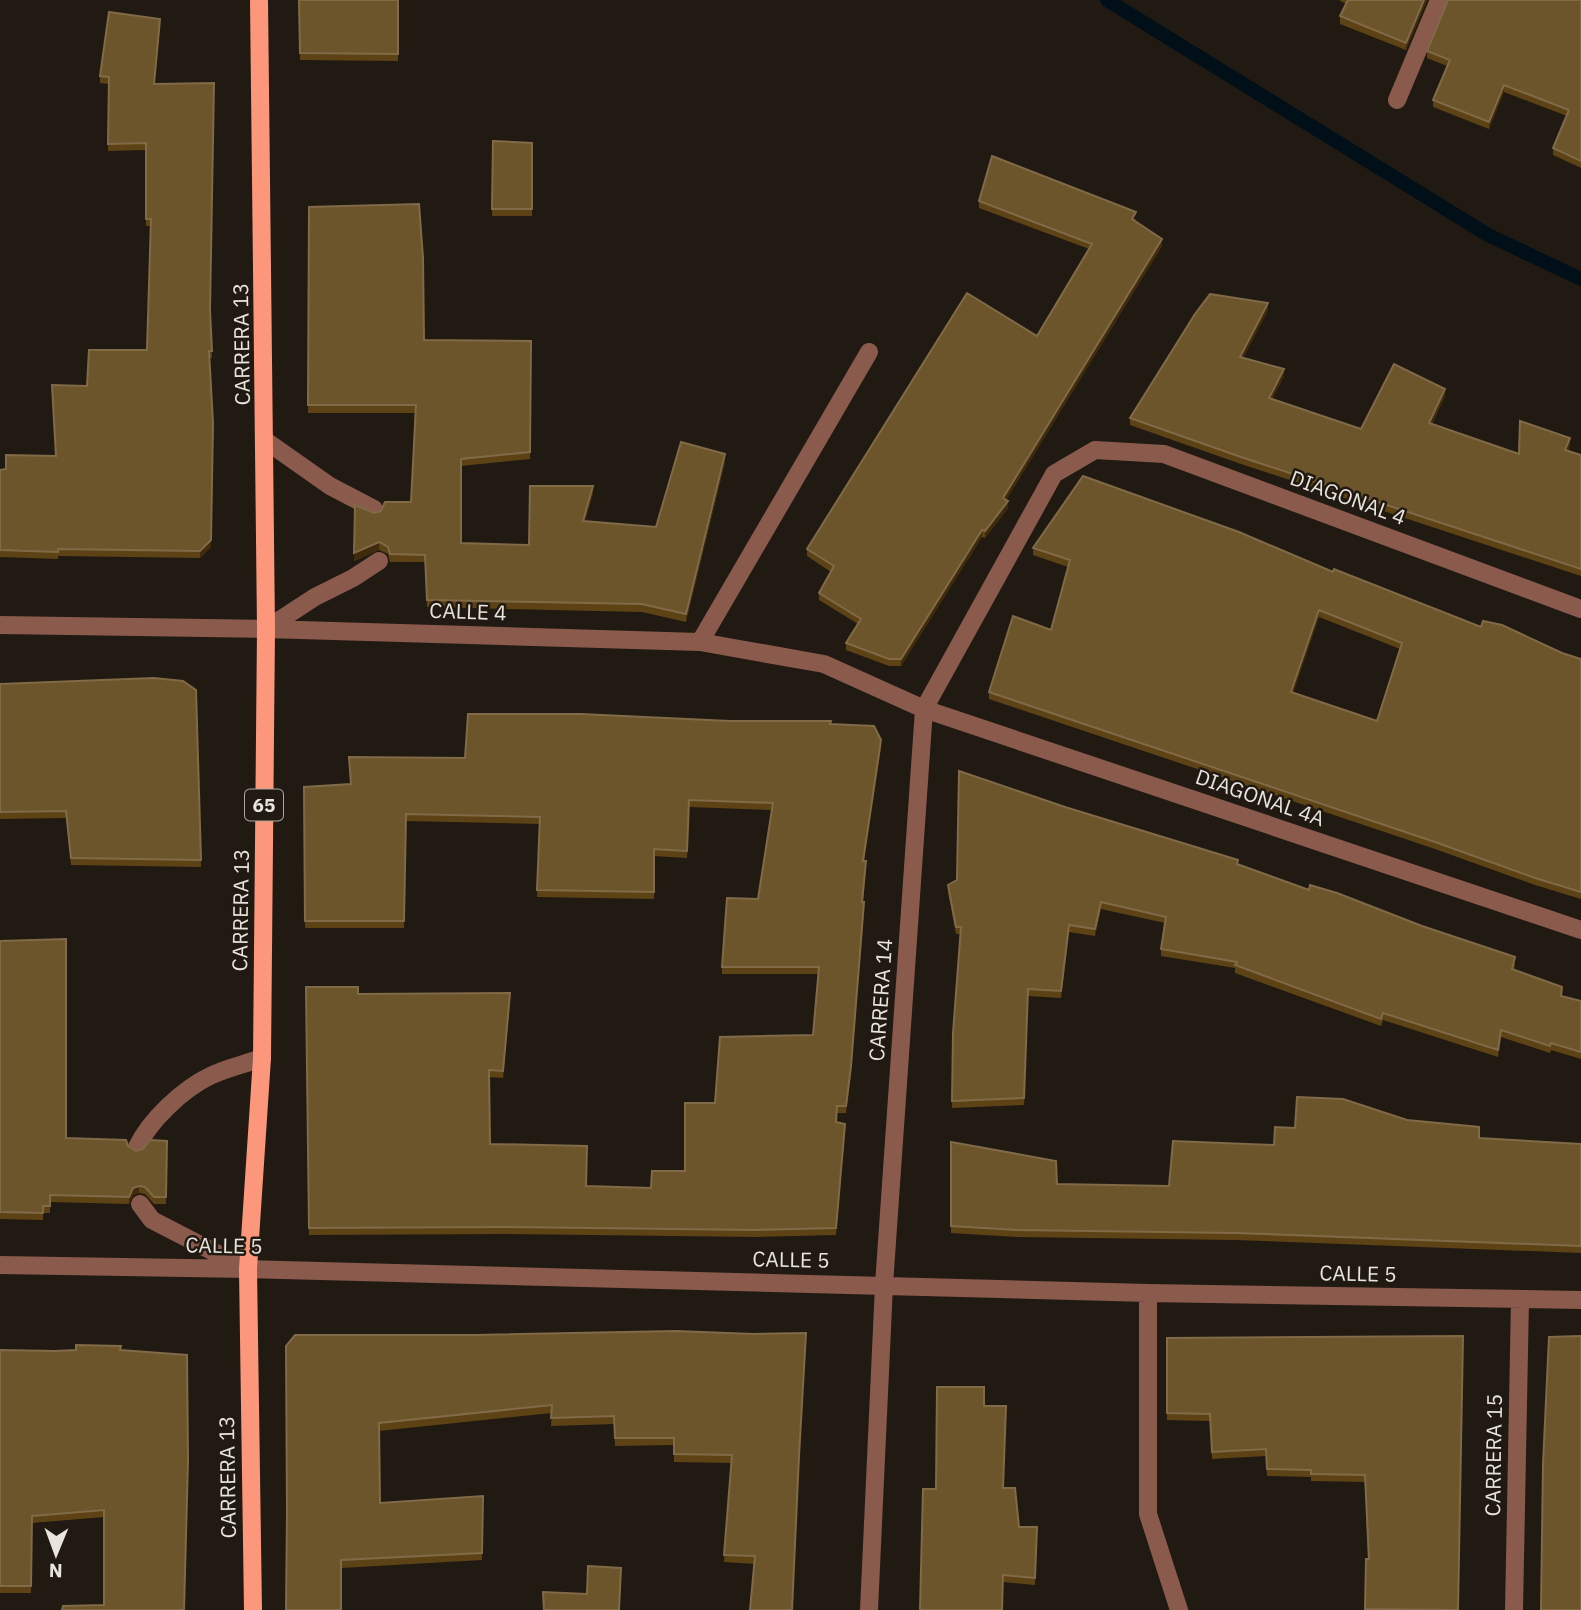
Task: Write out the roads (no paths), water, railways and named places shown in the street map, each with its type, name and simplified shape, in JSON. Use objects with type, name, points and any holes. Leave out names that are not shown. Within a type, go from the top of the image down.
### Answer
[{"type":"main road","name":"CARRERA 13","points":[[253,1610],[248,1269],[262,1058],[266,629],[260,0]]},
{"type":"street","points":[[1397,100],[1439,0]]},
{"type":"street","points":[[700,642],[869,352]]},
{"type":"street","points":[[266,441],[330,486],[374,509]]},
{"type":"street","name":"DIAGONAL 4","points":[[1095,450],[1164,454],[1581,609]]},
{"type":"street","name":"CARRERA 14","points":[[869,1610],[884,1285],[924,709],[1054,474],[1095,450]]},
{"type":"street","points":[[266,629],[315,597],[379,561]]},
{"type":"street","name":"CALLE 4","points":[[0,625],[266,629],[700,642],[824,664],[924,709]]},
{"type":"street","name":"DIAGONAL 4A","points":[[924,709],[1581,930]]},
{"type":"street","points":[[136,1147],[144,1131],[159,1115],[209,1076],[262,1058]]},
{"type":"street","points":[[140,1204],[152,1220],[248,1269]]},
{"type":"street","name":"CALLE 5","points":[[0,1265],[1148,1293],[1581,1300]]},
{"type":"street","points":[[1148,1293],[1148,1514],[1179,1610]]},
{"type":"street","name":"CARRERA 15","points":[[1514,1610],[1520,1300]]},
{"type":"waterway","points":[[1107,0],[1488,235],[1581,279]]}]
